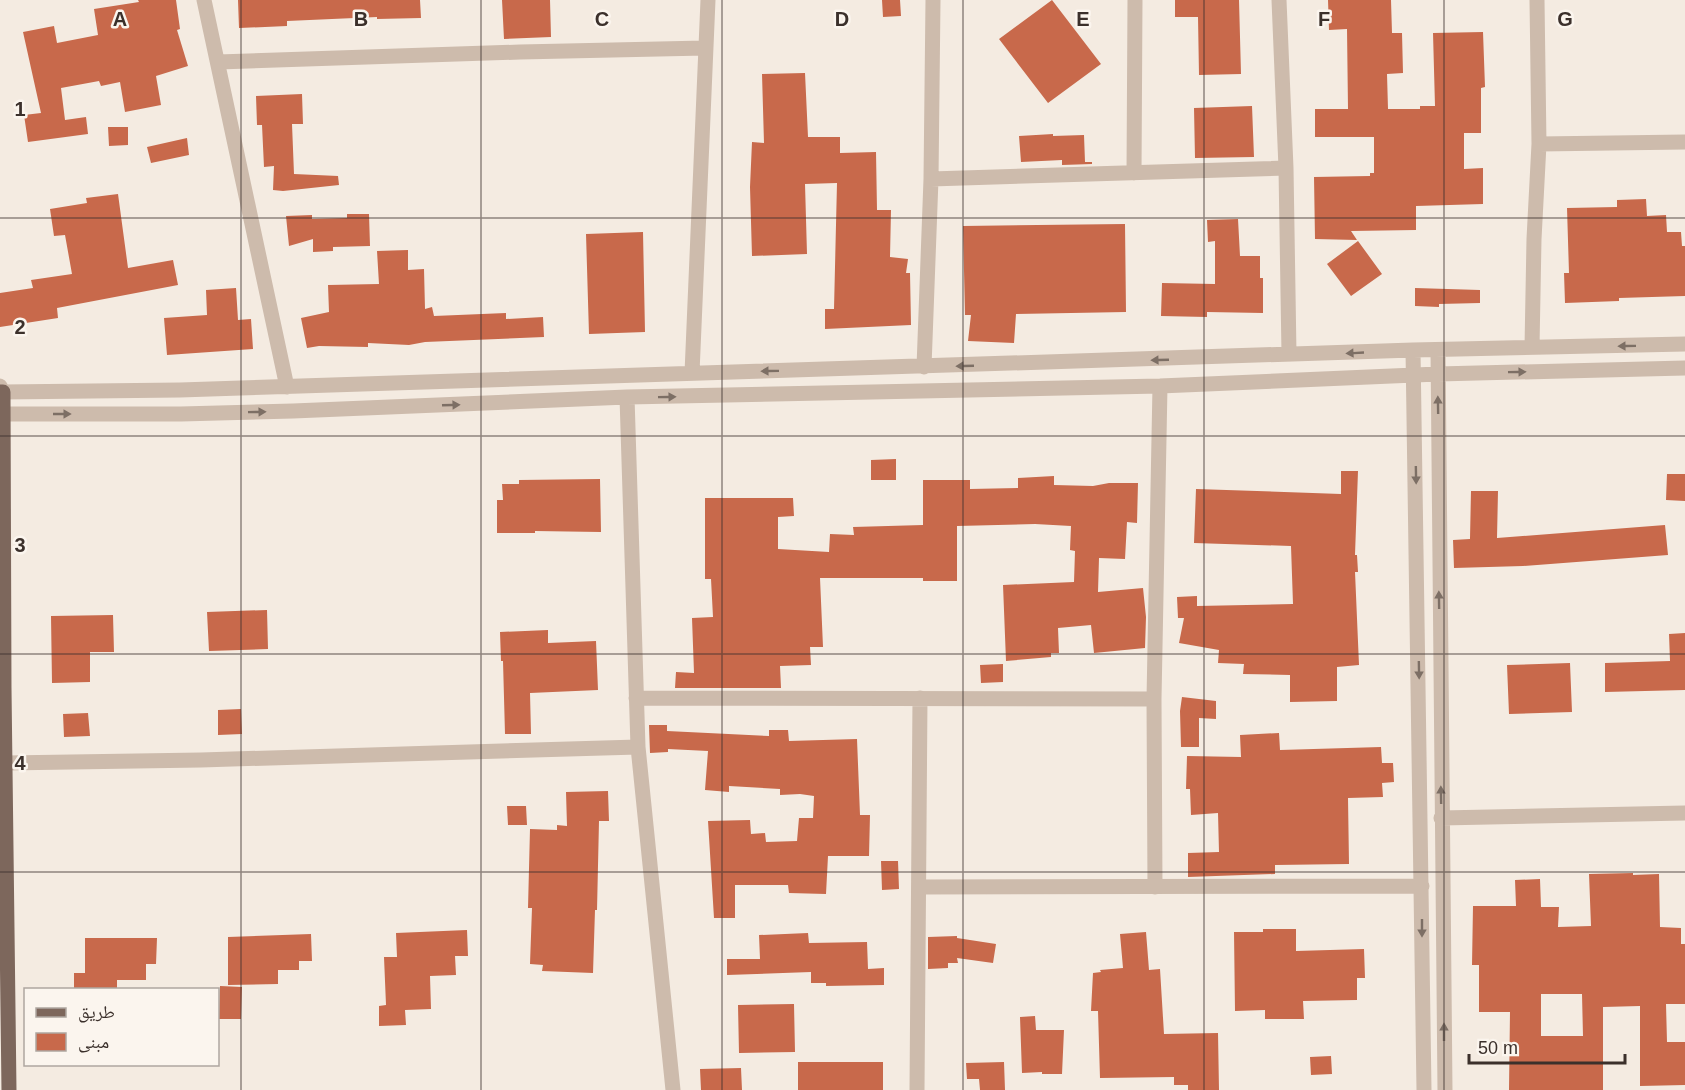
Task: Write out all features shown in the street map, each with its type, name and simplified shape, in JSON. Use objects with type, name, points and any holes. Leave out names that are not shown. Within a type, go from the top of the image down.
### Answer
[{"type":"main road","points":[[1,390],[6,763],[6,1087]]},
{"type":"street","points":[[204,0],[287,387]]},
{"type":"street","points":[[692,373],[708,0]]},
{"type":"street","points":[[924,367],[931,179],[933,0]]},
{"type":"street","points":[[1134,172],[1135,0]]},
{"type":"street","points":[[1280,0],[1289,354]]},
{"type":"street","points":[[1532,347],[1539,144],[1537,0]]},
{"type":"street","points":[[218,62],[520,51],[705,48]]},
{"type":"street","points":[[1539,144],[1685,142]]},
{"type":"street","points":[[931,179],[1286,168]]},
{"type":"street","points":[[1,390],[287,387],[411,381],[924,367],[1413,350],[1685,344]]},
{"type":"street","points":[[1413,350],[1424,1090]]},
{"type":"street","points":[[1438,350],[1445,1090]]},
{"type":"street","points":[[2,414],[270,411],[627,397],[1160,386],[1438,374],[1685,368]]},
{"type":"street","points":[[1155,887],[1154,699],[1160,386]]},
{"type":"street","points":[[627,397],[638,747],[673,1090]]},
{"type":"street","points":[[636,698],[1154,699]]},
{"type":"street","points":[[917,1090],[920,698]]},
{"type":"street","points":[[6,763],[201,760],[638,747]]},
{"type":"street","points":[[1441,818],[1685,813]]},
{"type":"street","points":[[919,887],[1422,886]]},
{"type":"building","points":[[138,0],[176,0],[180,29],[177,30],[188,66],[156,76],[161,105],[125,112],[120,82],[101,86],[99,81],[61,88],[65,120],[86,117],[88,134],[28,142],[24,115],[41,113],[23,32],[54,26],[57,43],[98,35],[94,9],[139,2]]},
{"type":"building","points":[[238,0],[420,0],[421,18],[377,19],[377,17],[287,21],[287,26],[239,28]]},
{"type":"building","points":[[502,0],[550,0],[551,37],[504,39]]},
{"type":"building","points":[[882,0],[900,0],[901,16],[883,17]]},
{"type":"building","points":[[1052,0],[1101,64],[1048,103],[999,39]]},
{"type":"building","points":[[1175,0],[1239,0],[1241,74],[1199,75],[1198,17],[1175,17]]},
{"type":"building","points":[[1328,0],[1391,0],[1392,33],[1402,33],[1403,73],[1387,74],[1388,109],[1420,109],[1420,106],[1435,106],[1433,33],[1483,32],[1485,87],[1481,88],[1481,133],[1464,133],[1464,169],[1483,168],[1483,204],[1416,206],[1416,230],[1351,231],[1357,240],[1315,239],[1314,177],[1370,176],[1370,173],[1374,173],[1374,137],[1315,137],[1315,109],[1348,109],[1347,29],[1329,30]]},
{"type":"building","points":[[805,73],[808,137],[840,137],[840,153],[876,152],[877,210],[891,210],[890,257],[908,259],[906,273],[910,273],[911,325],[825,329],[825,309],[834,309],[837,183],[805,184],[807,254],[752,256],[750,187],[752,142],[764,143],[762,74]]},
{"type":"building","points":[[302,94],[303,124],[292,124],[294,174],[338,176],[339,185],[273,190],[274,166],[264,167],[262,125],[257,125],[256,96]]},
{"type":"building","points":[[1252,106],[1254,157],[1195,158],[1194,108]]},
{"type":"building","points":[[108,127],[128,127],[128,145],[109,146]]},
{"type":"building","points":[[1053,134],[1053,136],[1084,135],[1085,162],[1092,162],[1092,164],[1062,165],[1062,160],[1021,162],[1019,136]]},
{"type":"building","points":[[187,138],[189,155],[151,163],[147,147]]},
{"type":"building","points":[[118,194],[128,268],[173,260],[178,285],[57,308],[58,318],[0,327],[0,293],[33,288],[31,280],[72,274],[65,235],[54,236],[50,209],[87,203],[86,198]]},
{"type":"building","points":[[1646,199],[1647,216],[1666,215],[1667,232],[1681,232],[1682,246],[1685,246],[1685,296],[1619,298],[1619,301],[1565,303],[1564,273],[1569,273],[1567,208],[1617,207],[1617,200]]},
{"type":"building","points":[[347,214],[369,214],[370,246],[333,247],[333,251],[313,252],[313,239],[289,246],[286,216],[312,215],[312,219],[347,218]]},
{"type":"building","points":[[1238,219],[1240,256],[1260,256],[1260,278],[1263,278],[1263,313],[1207,312],[1207,317],[1161,316],[1162,283],[1215,284],[1215,241],[1208,242],[1207,220]]},
{"type":"building","points":[[1125,224],[1126,312],[1016,314],[1014,343],[968,341],[971,315],[965,315],[963,226]]},
{"type":"building","points":[[643,232],[645,332],[589,334],[586,234]]},
{"type":"building","points":[[1358,241],[1382,274],[1351,296],[1327,264]]},
{"type":"building","points":[[408,250],[408,270],[424,269],[425,309],[432,307],[434,316],[506,313],[506,319],[543,317],[544,337],[425,342],[409,345],[368,343],[368,347],[319,346],[307,348],[301,318],[329,312],[328,285],[379,284],[377,251]]},
{"type":"building","points":[[236,288],[238,320],[251,319],[253,349],[167,355],[164,318],[207,315],[206,290]]},
{"type":"building","points":[[1415,288],[1480,290],[1480,303],[1439,304],[1439,307],[1415,306]]},
{"type":"building","points":[[896,459],[896,480],[871,480],[871,460]]},
{"type":"building","points":[[1341,471],[1358,471],[1355,555],[1357,555],[1358,572],[1355,572],[1359,665],[1337,667],[1337,701],[1290,702],[1290,675],[1243,674],[1244,664],[1218,663],[1219,650],[1179,643],[1184,618],[1178,618],[1177,597],[1197,596],[1197,606],[1293,604],[1291,546],[1194,543],[1196,489],[1341,494]]},
{"type":"building","points":[[1667,474],[1685,474],[1685,501],[1666,500]]},
{"type":"building","points":[[1054,476],[1054,485],[1093,486],[1109,483],[1138,483],[1137,523],[1127,522],[1125,559],[1099,558],[1098,592],[1143,588],[1146,617],[1145,648],[1094,653],[1091,625],[1058,628],[1059,653],[1051,653],[1051,657],[1006,661],[1003,585],[1074,582],[1075,551],[1070,550],[1071,526],[1035,524],[957,526],[957,581],[923,581],[923,578],[820,578],[823,647],[810,647],[811,665],[780,666],[781,688],[675,688],[676,672],[694,673],[692,618],[713,617],[711,579],[705,579],[705,498],[793,498],[794,516],[778,517],[778,549],[829,552],[830,534],[854,535],[853,527],[923,525],[923,480],[970,480],[970,489],[1018,488],[1018,478]]},
{"type":"building","points":[[600,479],[601,532],[497,533],[497,500],[503,500],[502,484],[519,484],[519,480]]},
{"type":"building","points":[[1471,491],[1498,491],[1497,538],[1665,525],[1668,555],[1523,566],[1454,568],[1453,540],[1470,539]]},
{"type":"building","points":[[267,610],[268,649],[209,651],[207,612]]},
{"type":"building","points":[[113,615],[114,652],[90,652],[90,682],[52,683],[51,616]]},
{"type":"building","points":[[548,630],[548,643],[596,641],[598,690],[530,693],[531,734],[505,734],[500,632]]},
{"type":"building","points":[[1685,633],[1685,690],[1605,692],[1605,663],[1670,661],[1669,634]]},
{"type":"building","points":[[1570,663],[1572,712],[1509,714],[1507,665]]},
{"type":"building","points":[[1003,664],[1003,682],[981,683],[980,665]]},
{"type":"building","points":[[1182,697],[1216,701],[1216,719],[1199,718],[1199,747],[1181,747]]},
{"type":"building","points":[[241,709],[242,734],[218,735],[218,710]]},
{"type":"building","points":[[88,713],[90,736],[64,737],[63,714]]},
{"type":"building","points":[[649,725],[667,725],[667,731],[769,736],[769,730],[788,730],[789,741],[857,739],[860,815],[870,815],[869,856],[828,856],[826,894],[789,893],[788,885],[735,885],[735,918],[714,918],[708,821],[750,820],[751,834],[765,833],[766,842],[797,841],[799,818],[813,818],[814,796],[780,795],[780,789],[729,786],[729,792],[705,790],[708,751],[668,749],[668,752],[650,753]]},
{"type":"building","points":[[1279,733],[1280,750],[1381,747],[1382,763],[1393,763],[1394,782],[1382,783],[1383,797],[1348,798],[1349,864],[1275,865],[1275,874],[1188,877],[1188,853],[1219,852],[1218,813],[1191,815],[1190,789],[1186,789],[1187,756],[1241,757],[1240,735]]},
{"type":"building","points":[[608,791],[609,821],[599,821],[593,973],[542,971],[543,965],[530,964],[532,908],[528,908],[530,829],[557,830],[557,825],[567,826],[566,792]]},
{"type":"building","points":[[507,806],[526,806],[527,825],[508,825]]},
{"type":"building","points":[[881,861],[898,861],[899,889],[882,890]]},
{"type":"building","points":[[1589,874],[1659,874],[1660,927],[1681,928],[1681,944],[1685,944],[1685,1004],[1666,1004],[1667,1042],[1685,1042],[1685,1085],[1640,1086],[1640,1006],[1603,1007],[1603,1090],[1509,1090],[1510,1012],[1479,1012],[1479,965],[1472,965],[1473,906],[1516,906],[1515,880],[1540,879],[1541,907],[1559,907],[1558,927],[1591,926]],"holes":[[[1541,994],[1582,994],[1583,1036],[1541,1036]]]},
{"type":"building","points":[[1263,929],[1296,929],[1296,951],[1364,949],[1365,978],[1357,978],[1357,1000],[1303,1001],[1304,1019],[1265,1019],[1265,1010],[1235,1011],[1234,932],[1263,932]]},
{"type":"building","points":[[467,930],[468,956],[455,956],[456,975],[430,976],[431,1009],[405,1010],[406,1025],[379,1026],[379,1006],[386,1005],[384,957],[397,957],[396,933]]},
{"type":"building","points":[[1146,932],[1149,970],[1160,969],[1164,1034],[1218,1033],[1219,1090],[1188,1090],[1188,1085],[1174,1085],[1174,1077],[1100,1078],[1098,1011],[1091,1011],[1093,973],[1101,972],[1100,970],[1123,968],[1120,934]]},
{"type":"building","points":[[808,933],[809,943],[867,942],[868,969],[884,968],[884,985],[826,986],[826,983],[811,983],[811,972],[727,975],[727,959],[760,959],[759,935]]},
{"type":"building","points":[[311,934],[312,961],[299,961],[299,970],[278,970],[278,984],[228,985],[228,937]]},
{"type":"building","points":[[957,936],[957,938],[996,944],[993,963],[957,958],[958,963],[948,963],[948,968],[928,969],[928,937]]},
{"type":"building","points":[[85,938],[157,938],[156,964],[146,964],[146,980],[117,980],[117,988],[74,988],[74,973],[85,973]]},
{"type":"building","points":[[220,986],[242,987],[241,1019],[219,1019]]},
{"type":"building","points":[[794,1004],[795,1052],[739,1053],[738,1005]]},
{"type":"building","points":[[1035,1016],[1036,1030],[1064,1030],[1062,1074],[1022,1073],[1020,1017]]},
{"type":"building","points":[[1331,1056],[1332,1074],[1311,1075],[1310,1057]]},
{"type":"building","points":[[798,1062],[883,1062],[883,1090],[798,1090]]},
{"type":"building","points":[[1004,1062],[1005,1090],[980,1090],[979,1079],[967,1079],[966,1063]]},
{"type":"building","points":[[741,1068],[742,1090],[701,1090],[700,1069]]}]
